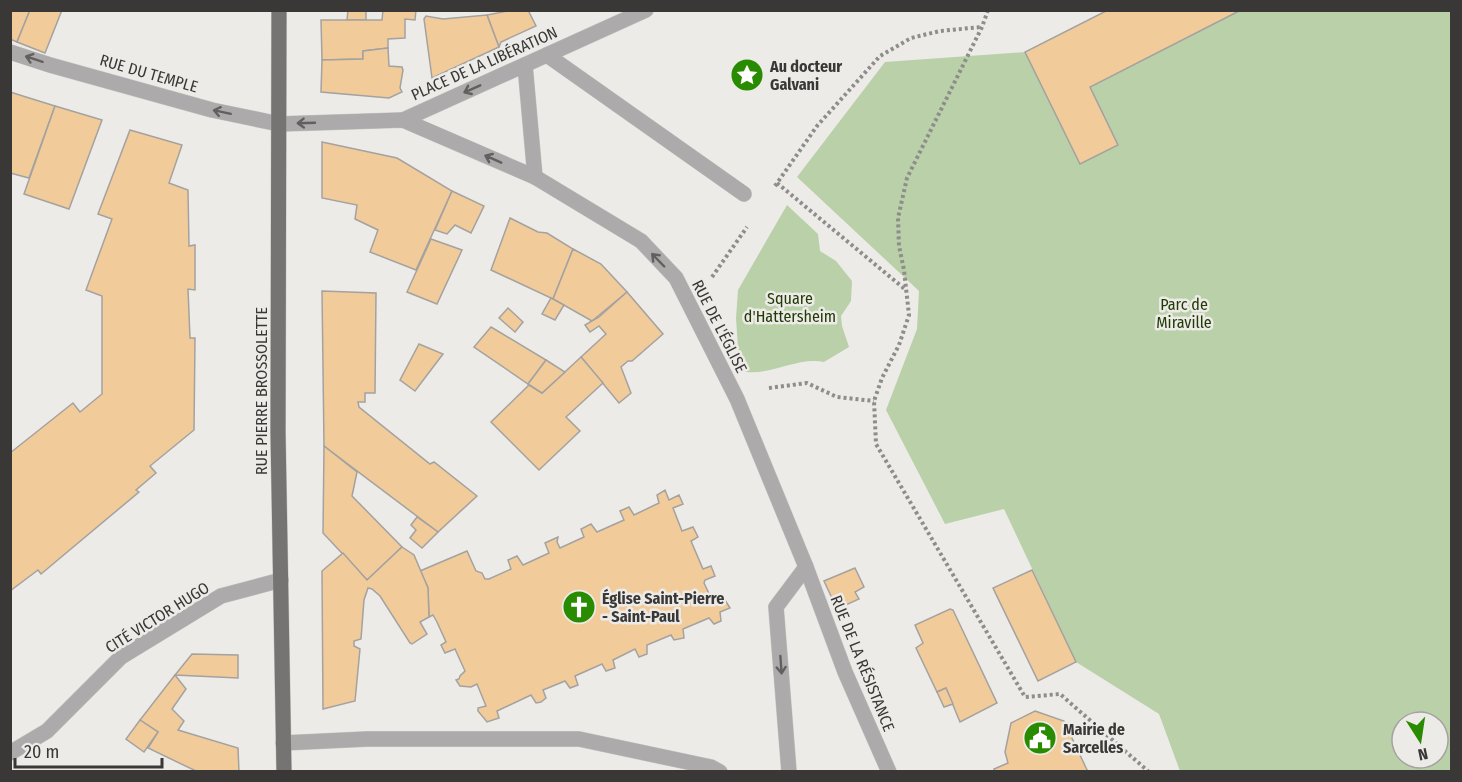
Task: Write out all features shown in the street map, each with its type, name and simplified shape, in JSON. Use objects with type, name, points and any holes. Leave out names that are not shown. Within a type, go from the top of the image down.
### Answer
[{"type":"main road","name":"RUE PIERRE BROSSOLETTE","points":[[279,10],[278,432],[284,771]]},
{"type":"street","name":"PLACE DE LA LIBÉRATION","points":[[403,120],[646,10]]},
{"type":"street","name":"RUE DU TEMPLE","points":[[10,52],[212,110],[279,124]]},
{"type":"street","points":[[547,55],[744,194]]},
{"type":"street","points":[[525,65],[535,177]]},
{"type":"street","name":"RUE DE L'ÉGLISE","points":[[279,124],[403,120],[535,177],[641,242],[676,278],[737,399],[806,567]]},
{"type":"street","points":[[789,771],[776,607],[806,567]]},
{"type":"street","name":"RUE DE LA RÉSISTANCE","points":[[806,567],[845,672],[888,771]]},
{"type":"street","name":"CITÉ VICTOR HUGO","points":[[10,753],[47,731],[121,657],[221,596],[281,579]]},
{"type":"street","points":[[283,743],[367,740],[579,739],[711,767],[720,771]]},
{"type":"path","points":[[988,10],[982,27],[907,178],[898,218],[899,246],[909,315],[899,345],[882,378],[874,401],[876,444],[1025,697],[1060,694],[1149,771]]},
{"type":"path","points":[[772,191],[817,126],[880,57],[911,38],[940,31],[982,27]]},
{"type":"path","points":[[777,183],[907,291]]},
{"type":"path","points":[[691,308],[749,224]]},
{"type":"path","points":[[737,399],[775,386],[807,383],[837,397],[874,401]]},
{"type":"green space","name":"Parc de Miraville","points":[[1108,11],[1451,11],[1451,771],[1180,771],[1159,714],[1076,662],[1004,509],[945,524],[886,410],[917,329],[919,291],[797,177],[885,62],[1025,52]]},
{"type":"green space","name":"Square d'Hattersheim","points":[[787,205],[818,234],[820,251],[836,261],[852,281],[851,301],[841,316],[849,347],[824,362],[804,362],[766,371],[746,372],[739,363],[736,318],[738,290]]},
{"type":"building","points":[[10,10],[30,10],[17,42],[10,39]]},
{"type":"building","points":[[30,10],[62,10],[45,53],[17,42]]},
{"type":"building","points":[[348,10],[366,10],[366,20],[347,20]]},
{"type":"building","points":[[383,10],[416,10],[415,20],[405,19],[405,38],[388,39],[388,48],[363,51],[363,59],[322,60],[321,20],[382,20]]},
{"type":"building","points":[[512,10],[528,10],[536,26],[501,42],[499,47],[487,15]]},
{"type":"building","points":[[1108,10],[1241,10],[1090,87],[1118,145],[1080,164],[1025,52]]},
{"type":"building","points":[[487,15],[499,47],[432,78],[424,19],[426,16],[443,19]]},
{"type":"building","points":[[388,48],[389,66],[402,67],[403,70],[400,88],[402,92],[389,98],[321,92],[322,60],[363,59],[363,51]]},
{"type":"building","points":[[10,92],[55,106],[29,178],[10,173]]},
{"type":"building","points":[[55,106],[102,120],[69,209],[24,194]]},
{"type":"building","points":[[130,130],[182,145],[169,183],[188,190],[189,246],[195,245],[195,290],[188,289],[190,338],[195,338],[194,430],[150,466],[156,473],[136,490],[139,492],[41,574],[38,570],[10,591],[10,453],[73,403],[80,412],[102,394],[102,296],[86,290],[112,219],[98,214]]},
{"type":"building","points":[[322,142],[397,158],[452,191],[416,270],[370,252],[378,230],[355,219],[357,205],[322,198]]},
{"type":"building","points":[[452,191],[484,206],[471,233],[455,225],[447,234],[435,230]]},
{"type":"building","points":[[510,218],[538,232],[547,233],[573,249],[553,299],[491,270]]},
{"type":"building","points":[[431,239],[462,250],[437,304],[407,292]]},
{"type":"building","points":[[573,249],[601,264],[627,292],[592,321],[553,299]]},
{"type":"building","points":[[322,291],[376,293],[375,393],[365,393],[365,402],[358,402],[359,407],[430,464],[434,462],[477,496],[438,532],[324,446]]},
{"type":"building","points":[[627,292],[663,334],[632,361],[628,361],[621,367],[631,393],[619,403],[581,357],[606,334],[599,326],[590,332],[585,325],[599,317]]},
{"type":"building","points":[[551,298],[564,305],[555,320],[542,314]]},
{"type":"building","points":[[508,308],[523,322],[515,332],[499,318]]},
{"type":"building","points":[[491,327],[546,360],[528,384],[474,347]]},
{"type":"building","points":[[419,344],[443,354],[415,391],[400,380]]},
{"type":"building","points":[[581,357],[603,383],[566,417],[580,431],[539,470],[491,422],[529,385],[542,393]]},
{"type":"building","points":[[546,360],[565,372],[542,393],[528,384]]},
{"type":"building","points":[[324,446],[357,472],[352,496],[402,547],[367,580],[323,533]]},
{"type":"building","name":"Église Saint-Pierre - Saint-Paul","points":[[665,490],[669,500],[679,495],[683,504],[673,508],[682,531],[693,527],[698,537],[691,541],[703,569],[711,566],[715,576],[705,580],[704,583],[714,604],[725,600],[730,608],[720,612],[721,621],[714,624],[709,618],[683,629],[684,638],[674,640],[671,635],[647,645],[647,654],[639,657],[635,649],[613,660],[615,668],[606,671],[602,664],[575,676],[578,685],[570,688],[565,681],[543,690],[546,698],[541,702],[536,703],[531,695],[497,711],[499,718],[487,722],[478,711],[478,708],[486,706],[477,684],[471,687],[460,686],[456,680],[465,671],[455,649],[445,653],[441,645],[446,642],[433,615],[429,617],[428,588],[420,571],[467,551],[476,571],[482,573],[485,579],[489,579],[511,569],[508,560],[517,556],[523,565],[549,553],[545,543],[558,537],[557,542],[560,548],[584,537],[581,529],[591,524],[597,532],[624,520],[620,511],[629,507],[634,515],[659,503],[657,495]]},
{"type":"building","points":[[417,517],[438,532],[422,548],[410,538],[416,530],[411,525]]},
{"type":"building","points":[[402,547],[414,555],[428,588],[429,617],[420,622],[427,634],[412,644],[410,643],[380,596],[368,588],[364,600],[361,639],[354,641],[354,646],[360,649],[355,701],[323,709],[322,571],[343,553],[367,580]]},
{"type":"building","points":[[855,568],[864,587],[855,592],[859,599],[837,609],[824,581]]},
{"type":"building","points":[[1032,570],[1076,662],[1038,681],[993,588]]},
{"type":"building","points":[[950,609],[953,610],[997,703],[960,722],[946,688],[937,692],[916,648],[923,643],[915,625]]},
{"type":"building","points":[[192,654],[238,655],[238,678],[175,675]]},
{"type":"building","points":[[175,675],[186,689],[172,709],[184,721],[178,730],[238,748],[239,772],[198,772],[148,748],[158,732],[140,720]]},
{"type":"building","points":[[946,688],[953,704],[944,707],[937,692]]},
{"type":"building","name":"Mairie de Sarcelles","points":[[1035,711],[1064,721],[1088,772],[994,772],[994,769],[1008,763],[1005,752],[1011,723]]},
{"type":"building","points":[[140,720],[158,732],[144,752],[126,739]]},
{"type":"place","name":"Au docteur Galvani","points":[[747,75]]},
{"type":"place","name":"Église Saint-Pierre - Saint-Paul","points":[[579,607]]},
{"type":"place","name":"Mairie de Sarcelles","points":[[1040,738]]}]
